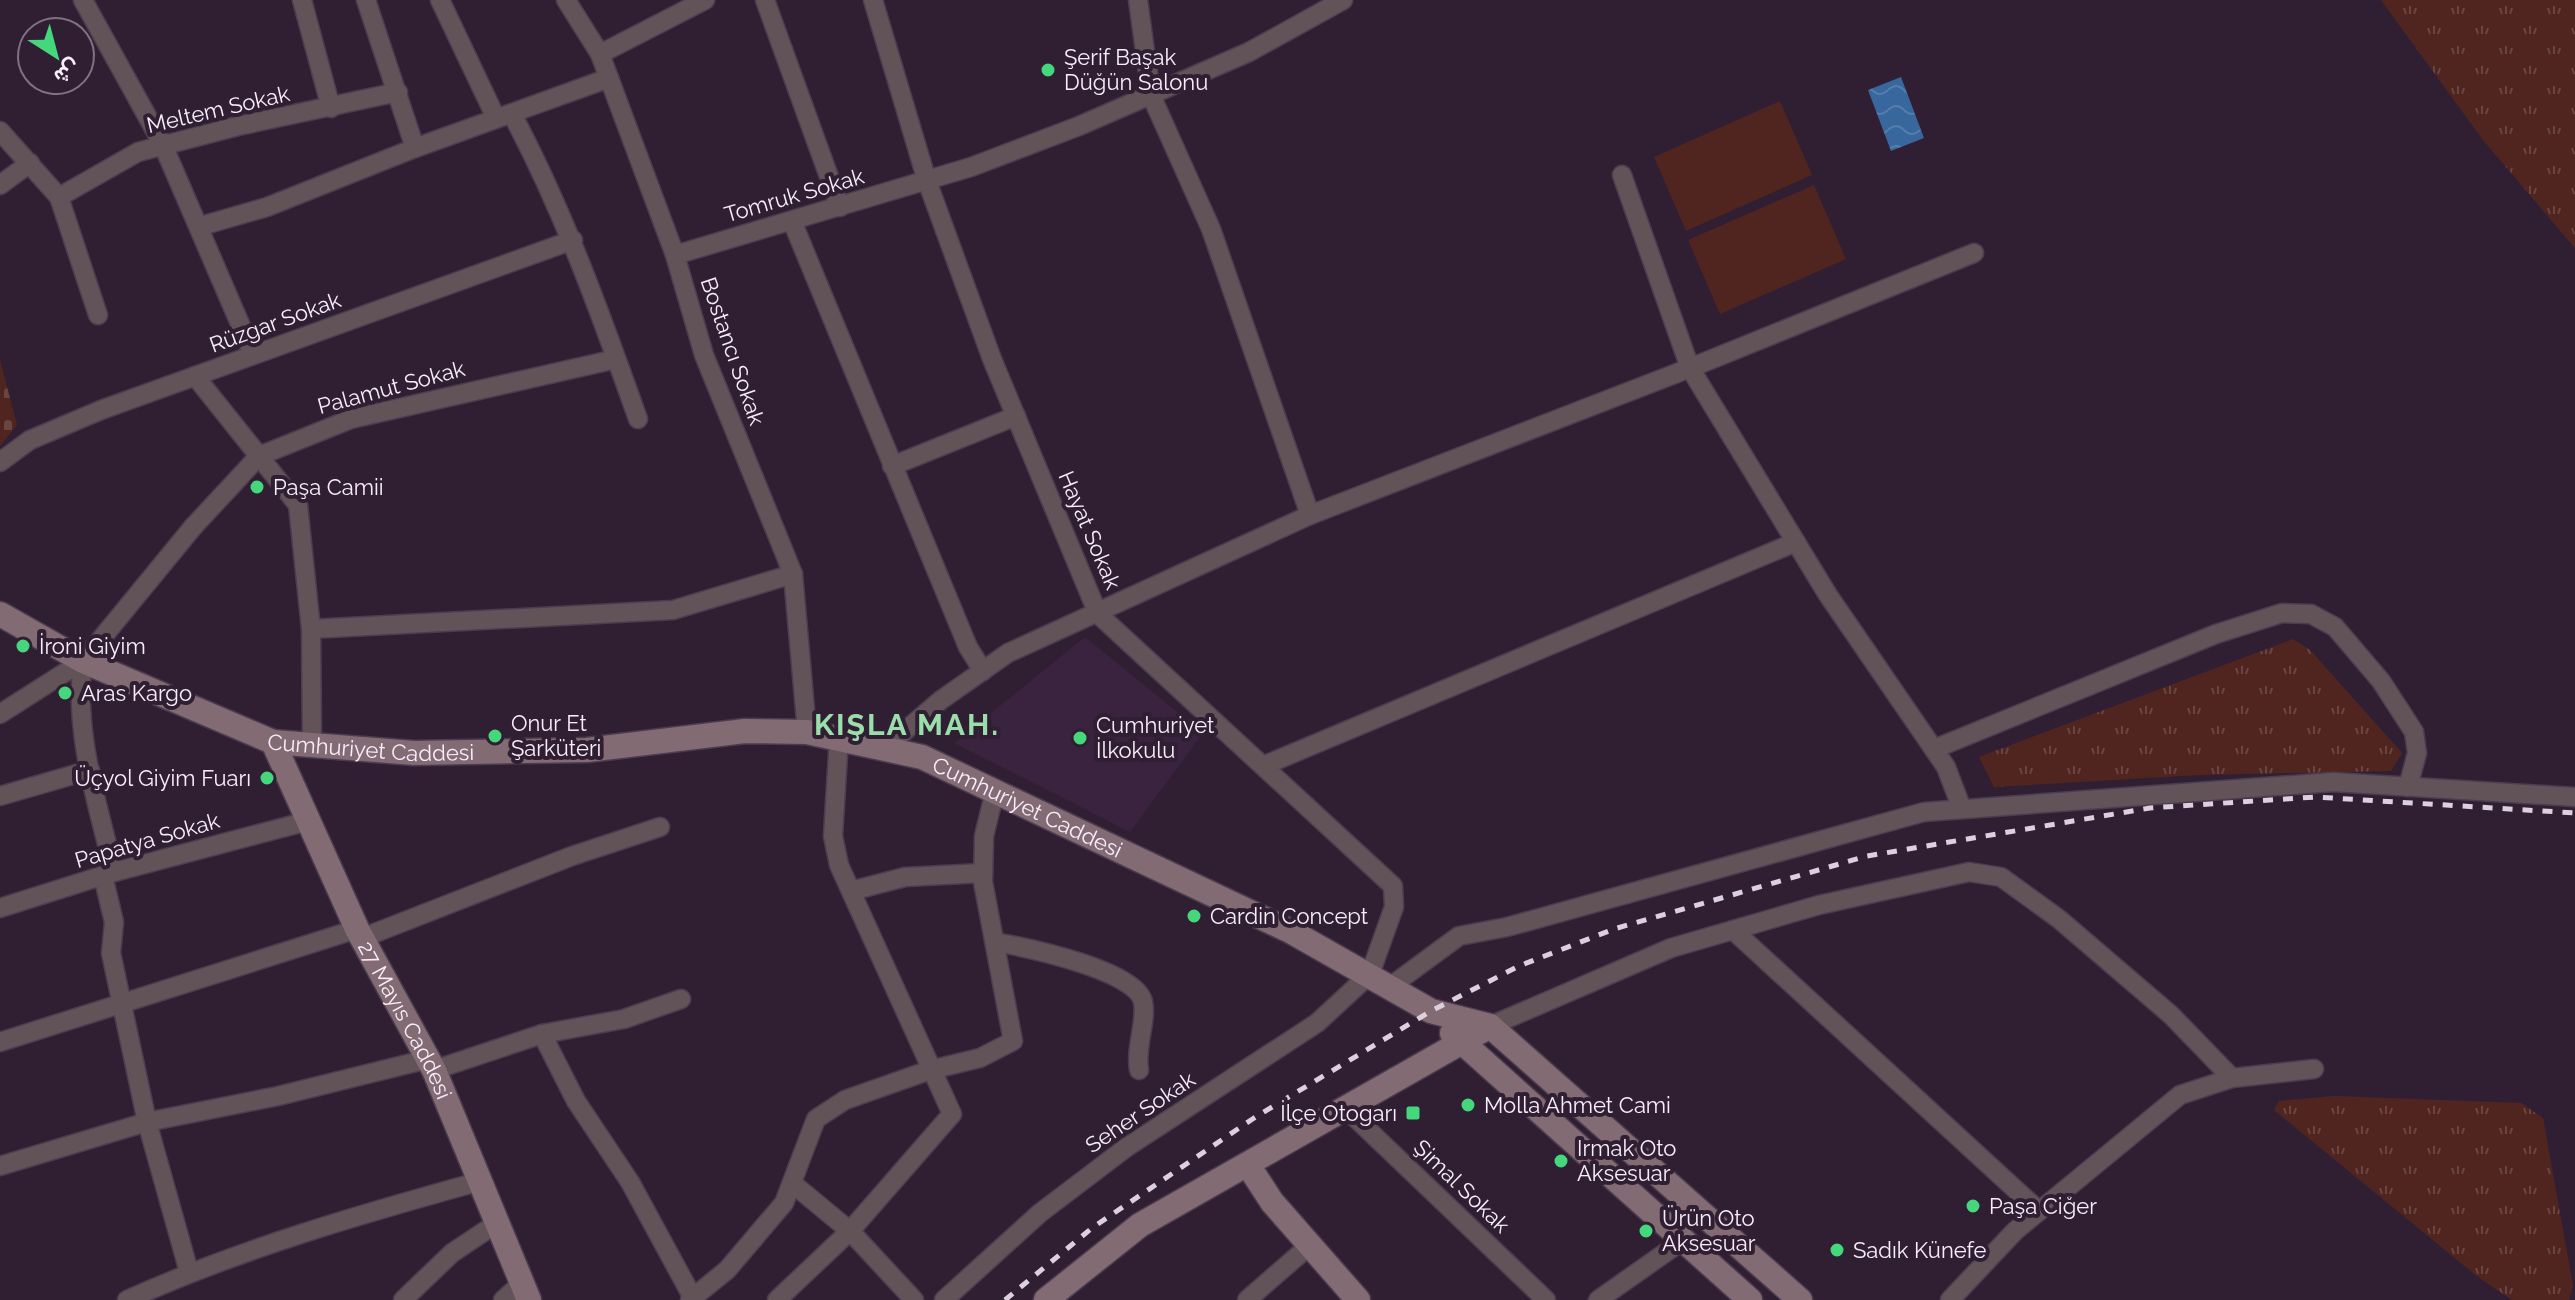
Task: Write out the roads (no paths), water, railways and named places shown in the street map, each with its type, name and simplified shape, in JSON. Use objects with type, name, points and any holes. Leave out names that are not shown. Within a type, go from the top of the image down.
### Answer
[{"type":"main road","name":"Cumhuriyet Caddesi","points":[[0,614],[83,661],[273,742],[414,753],[587,750],[745,731],[807,732],[922,757],[1292,932],[1431,1011],[1490,1026],[1800,1300]]},
{"type":"main road","name":"27 Mayıs Caddesi","points":[[273,742],[359,933],[431,1064],[526,1292]]},
{"type":"main road","points":[[1431,1011],[1463,1044],[1750,1300]]},
{"type":"main road","points":[[1046,1300],[1140,1225],[1490,1026]]},
{"type":"main road","points":[[1248,1165],[1272,1202],[1358,1300]]},
{"type":"street","points":[[83,0],[163,145],[201,226],[253,354]]},
{"type":"street","points":[[302,0],[331,108]]},
{"type":"street","points":[[366,0],[415,148]]},
{"type":"street","points":[[440,0],[504,116],[550,185],[638,419]]},
{"type":"street","name":"Bostancı Sokak","points":[[566,0],[600,54],[675,255],[704,355],[793,574],[807,732]]},
{"type":"street","points":[[600,54],[705,0]]},
{"type":"street","points":[[765,0],[840,207]]},
{"type":"street","name":"Hayat Sokak","points":[[873,0],[927,181],[1016,416],[1098,614],[1393,886],[1394,907],[1380,980]]},
{"type":"street","points":[[1138,0],[1151,95],[1211,229],[1310,515]]},
{"type":"street","name":"Tomruk Sokak","points":[[675,255],[927,181],[1151,95],[1249,52],[1343,0]]},
{"type":"street","points":[[201,226],[267,207],[415,148],[609,78]]},
{"type":"street","name":"Meltem Sokak","points":[[59,197],[138,152],[398,92]]},
{"type":"street","points":[[0,131],[59,197],[98,315]]},
{"type":"street","points":[[0,185],[30,163]]},
{"type":"street","points":[[1622,175],[1690,368],[1796,542],[1946,767],[1962,809]]},
{"type":"street","points":[[792,221],[968,647],[983,671]]},
{"type":"street","name":"Rüzgar Sokak","points":[[0,462],[30,440],[195,376],[573,240]]},
{"type":"street","points":[[885,748],[941,700],[1008,653],[1310,515],[1690,368],[1974,253]]},
{"type":"street","name":"Palamut Sokak","points":[[0,714],[83,661],[193,527],[259,456],[351,419],[503,382],[596,366],[616,359]]},
{"type":"street","points":[[195,376],[298,505],[311,629],[312,743]]},
{"type":"street","points":[[892,466],[1016,416]]},
{"type":"street","points":[[1265,765],[1796,542]]},
{"type":"street","points":[[311,629],[673,610],[793,574]]},
{"type":"street","points":[[1934,749],[2216,634],[2282,613],[2311,614],[2335,627],[2381,681],[2414,732],[2417,753],[2408,787]]},
{"type":"street","points":[[83,661],[79,690],[114,922],[111,953],[147,1122],[189,1272]]},
{"type":"street","points":[[777,1300],[850,1231],[952,1114],[839,865],[833,836],[839,737]]},
{"type":"street","points":[[0,796],[90,770]]},
{"type":"street","name":"Seher Sokak","points":[[944,1300],[1040,1213],[1127,1147],[1380,980],[1459,936],[1507,927],[1924,812],[2333,782],[2575,797]]},
{"type":"street","points":[[542,1034],[576,1101],[630,1182],[692,1299],[727,1270],[784,1203],[816,1119],[845,1100],[930,1070],[980,1058],[1013,1041],[983,873],[984,836],[995,791]]},
{"type":"street","name":"Papatya Sokak","points":[[0,908],[108,874],[308,821]]},
{"type":"street","points":[[0,1042],[359,933],[660,827]]},
{"type":"street","points":[[1490,1026],[1671,948],[1819,905],[1969,872],[2001,877],[2059,919],[2171,1015],[2232,1078]]},
{"type":"street","points":[[851,891],[905,877],[983,873]]},
{"type":"street","points":[[1733,930],[2039,1211]]},
{"type":"street","points":[[995,942],[1039,949],[1133,986],[1143,1002],[1137,1055],[1139,1070]]},
{"type":"street","points":[[0,1166],[147,1122],[431,1064],[542,1034],[624,1019],[681,999]]},
{"type":"street","points":[[1950,1300],[2039,1211],[2180,1095],[2232,1078],[2314,1069]]},
{"type":"street","name":"Şimal Sokak","points":[[1344,1107],[1546,1300]]},
{"type":"street","points":[[127,1300],[189,1272],[378,1210],[481,1181]]},
{"type":"street","points":[[792,1183],[850,1231],[914,1300]]},
{"type":"street","points":[[403,1300],[452,1253],[497,1223]]},
{"type":"street","points":[[1598,1300],[1682,1241]]},
{"type":"street","points":[[1247,1300],[1310,1245]]},
{"type":"street","points":[[503,1300],[526,1292]]},
{"type":"water","points":[[1901,77],[1924,138],[1891,151],[1868,90]]},
{"type":"railway","points":[[1005,1300],[1092,1228],[1254,1118],[1431,1011],[1519,966],[1614,929],[1867,856],[2150,808],[2315,797],[2575,813]]},
{"type":"place","name":"Şerif Başak Düğün Salonu","points":[[1048,70]]},
{"type":"place","name":"Paşa Camii","points":[[257,487]]},
{"type":"place","name":"İroni Giyim","points":[[23,646]]},
{"type":"place","name":"Aras Kargo","points":[[65,693]]},
{"type":"place","name":"Onur Et Şarküteri","points":[[495,736]]},
{"type":"place","name":"Cumhuriyet İlkokulu","points":[[1080,738]]},
{"type":"place","name":"Üçyol Giyim Fuarı","points":[[267,778]]},
{"type":"place","name":"Cardin Concept","points":[[1194,916]]},
{"type":"place","name":"Molla Ahmet Cami","points":[[1468,1105]]},
{"type":"place","name":"İlçe Otogarı","points":[[1413,1113]]},
{"type":"place","name":"Irmak Oto Aksesuar","points":[[1561,1161]]},
{"type":"place","name":"Paşa Ciğer","points":[[1973,1206]]},
{"type":"place","name":"Ürün Oto Aksesuar","points":[[1646,1231]]},
{"type":"place","name":"Sadık Künefe","points":[[1837,1250]]},
{"type":"district","name":"KIŞLA MAH.","points":[[907,725]]}]
